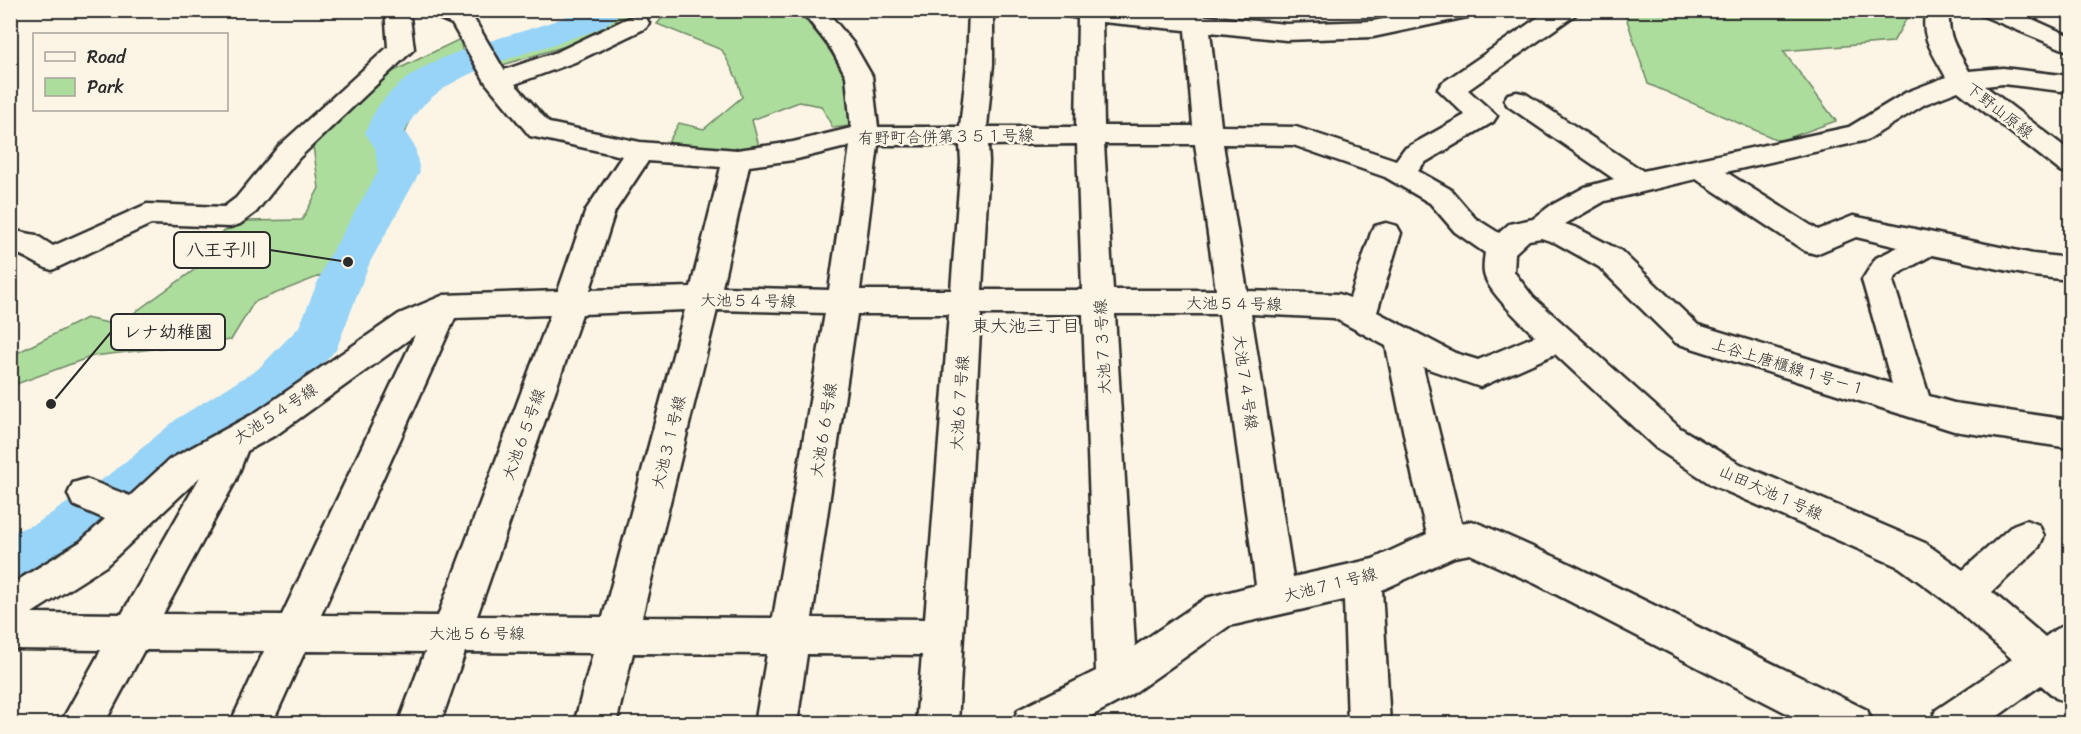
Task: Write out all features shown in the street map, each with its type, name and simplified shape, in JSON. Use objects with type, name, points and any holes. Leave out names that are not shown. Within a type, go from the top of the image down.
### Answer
[{"type":"street","points":[[10,240],[24,243],[52,259],[147,214],[230,217],[246,205],[289,152],[401,49],[397,10]]},
{"type":"street","name":"有野町合併第３５１号線","points":[[440,10],[462,19],[488,65],[540,130],[640,151],[737,159],[793,151],[842,138],[865,136],[1090,134],[1296,136],[1401,174]]},
{"type":"street","name":"大池６６号線","points":[[776,723],[843,302],[865,136],[859,76],[844,48],[813,10]]},
{"type":"street","name":"大池６７号線","points":[[937,723],[948,529],[975,162],[973,135],[980,64],[981,10]]},
{"type":"street","points":[[1085,11],[1286,32],[1373,29],[1467,10]]},
{"type":"street","points":[[1566,10],[1451,89],[1483,116],[1414,156],[1401,174],[1440,196],[1465,225],[1500,249],[1520,231],[1541,228],[1560,213],[1595,194],[1639,182],[1857,134],[1916,98],[1961,80],[2003,76],[2037,78],[2070,84]]},
{"type":"street","name":"下野山原線","points":[[1938,10],[1935,22],[1939,40],[1961,80],[2070,164]]},
{"type":"street","points":[[1990,10],[2070,45]]},
{"type":"street","name":"大池７３号線","points":[[1085,11],[1117,681]]},
{"type":"street","points":[[488,65],[557,61],[637,24]]},
{"type":"street","name":"大池７４号線","points":[[1197,24],[1208,135],[1277,597]]},
{"type":"street","points":[[2037,78],[2070,103]]},
{"type":"street","points":[[1517,100],[1639,182]]},
{"type":"street","name":"大池６５号線","points":[[419,723],[570,303],[601,210],[640,151]]},
{"type":"street","name":"大池３１号線","points":[[595,723],[616,633],[704,298],[737,159]]},
{"type":"street","points":[[1701,169],[1816,243],[1853,226],[2033,265],[2070,269]]},
{"type":"street","name":"上谷上唐櫃線１号ー１","points":[[1541,228],[1566,235],[1610,259],[1687,334],[1954,417],[2070,434]]},
{"type":"street","points":[[1360,317],[1386,233]]},
{"type":"street","points":[[1915,405],[1877,280],[1887,266],[1929,244]]},
{"type":"street","name":"山田大池１号線","points":[[1500,249],[1500,274],[1522,304],[1668,438],[1715,468],[1912,555],[2061,662]]},
{"type":"street","name":"大池５４号線","points":[[10,606],[93,554],[130,513],[182,470],[267,423],[410,322],[444,307],[704,298],[843,302],[1234,302],[1339,306],[1444,363],[1480,374],[1558,339]]},
{"type":"street","points":[[251,723],[444,307]]},
{"type":"street","points":[[1401,341],[1431,479],[1448,542]]},
{"type":"street","points":[[81,723],[130,632],[223,470],[233,441]]},
{"type":"street","points":[[86,494],[130,513]]},
{"type":"street","points":[[1965,593],[2026,536]]},
{"type":"street","name":"大池７１号線","points":[[1033,723],[1117,681],[1220,610],[1362,579],[1381,573],[1448,542],[1472,537],[1581,588],[1852,723]]},
{"type":"street","points":[[1362,579],[1370,723]]},
{"type":"street","name":"大池５６号線","points":[[10,631],[616,633],[943,637]]},
{"type":"street","points":[[1951,723],[2061,662]]},
{"type":"green space","points":[[1624,10],[1911,11],[1893,42],[1783,51],[1836,121],[1780,141],[1648,84]]},
{"type":"green space","points":[[594,11],[648,11],[599,36],[496,67],[488,48],[586,18]]},
{"type":"green space","points":[[668,11],[798,11],[823,41],[846,75],[849,126],[833,128],[821,106],[799,102],[752,120],[759,146],[724,149],[668,143],[679,123],[704,129],[742,97],[737,79],[722,50],[657,24]]},
{"type":"green space","points":[[460,39],[464,59],[405,90],[410,121],[389,173],[330,272],[254,302],[231,340],[93,356],[11,386],[11,356],[86,318],[117,325],[197,268],[221,257],[196,249],[241,221],[302,220],[319,188],[312,139],[390,73]]},
{"type":"waterway","points":[[10,558],[56,540],[131,488],[196,432],[275,382],[319,337],[348,262],[399,172],[395,147],[385,133],[394,113],[418,88],[437,75],[484,56],[593,19],[603,10]]},
{"type":"place","name":"八王子川","points":[[348,262]]},
{"type":"place","name":"レナ幼稚園","points":[[51,404]]},
{"type":"district","name":"東大池三丁目","points":[[1026,326]]}]
